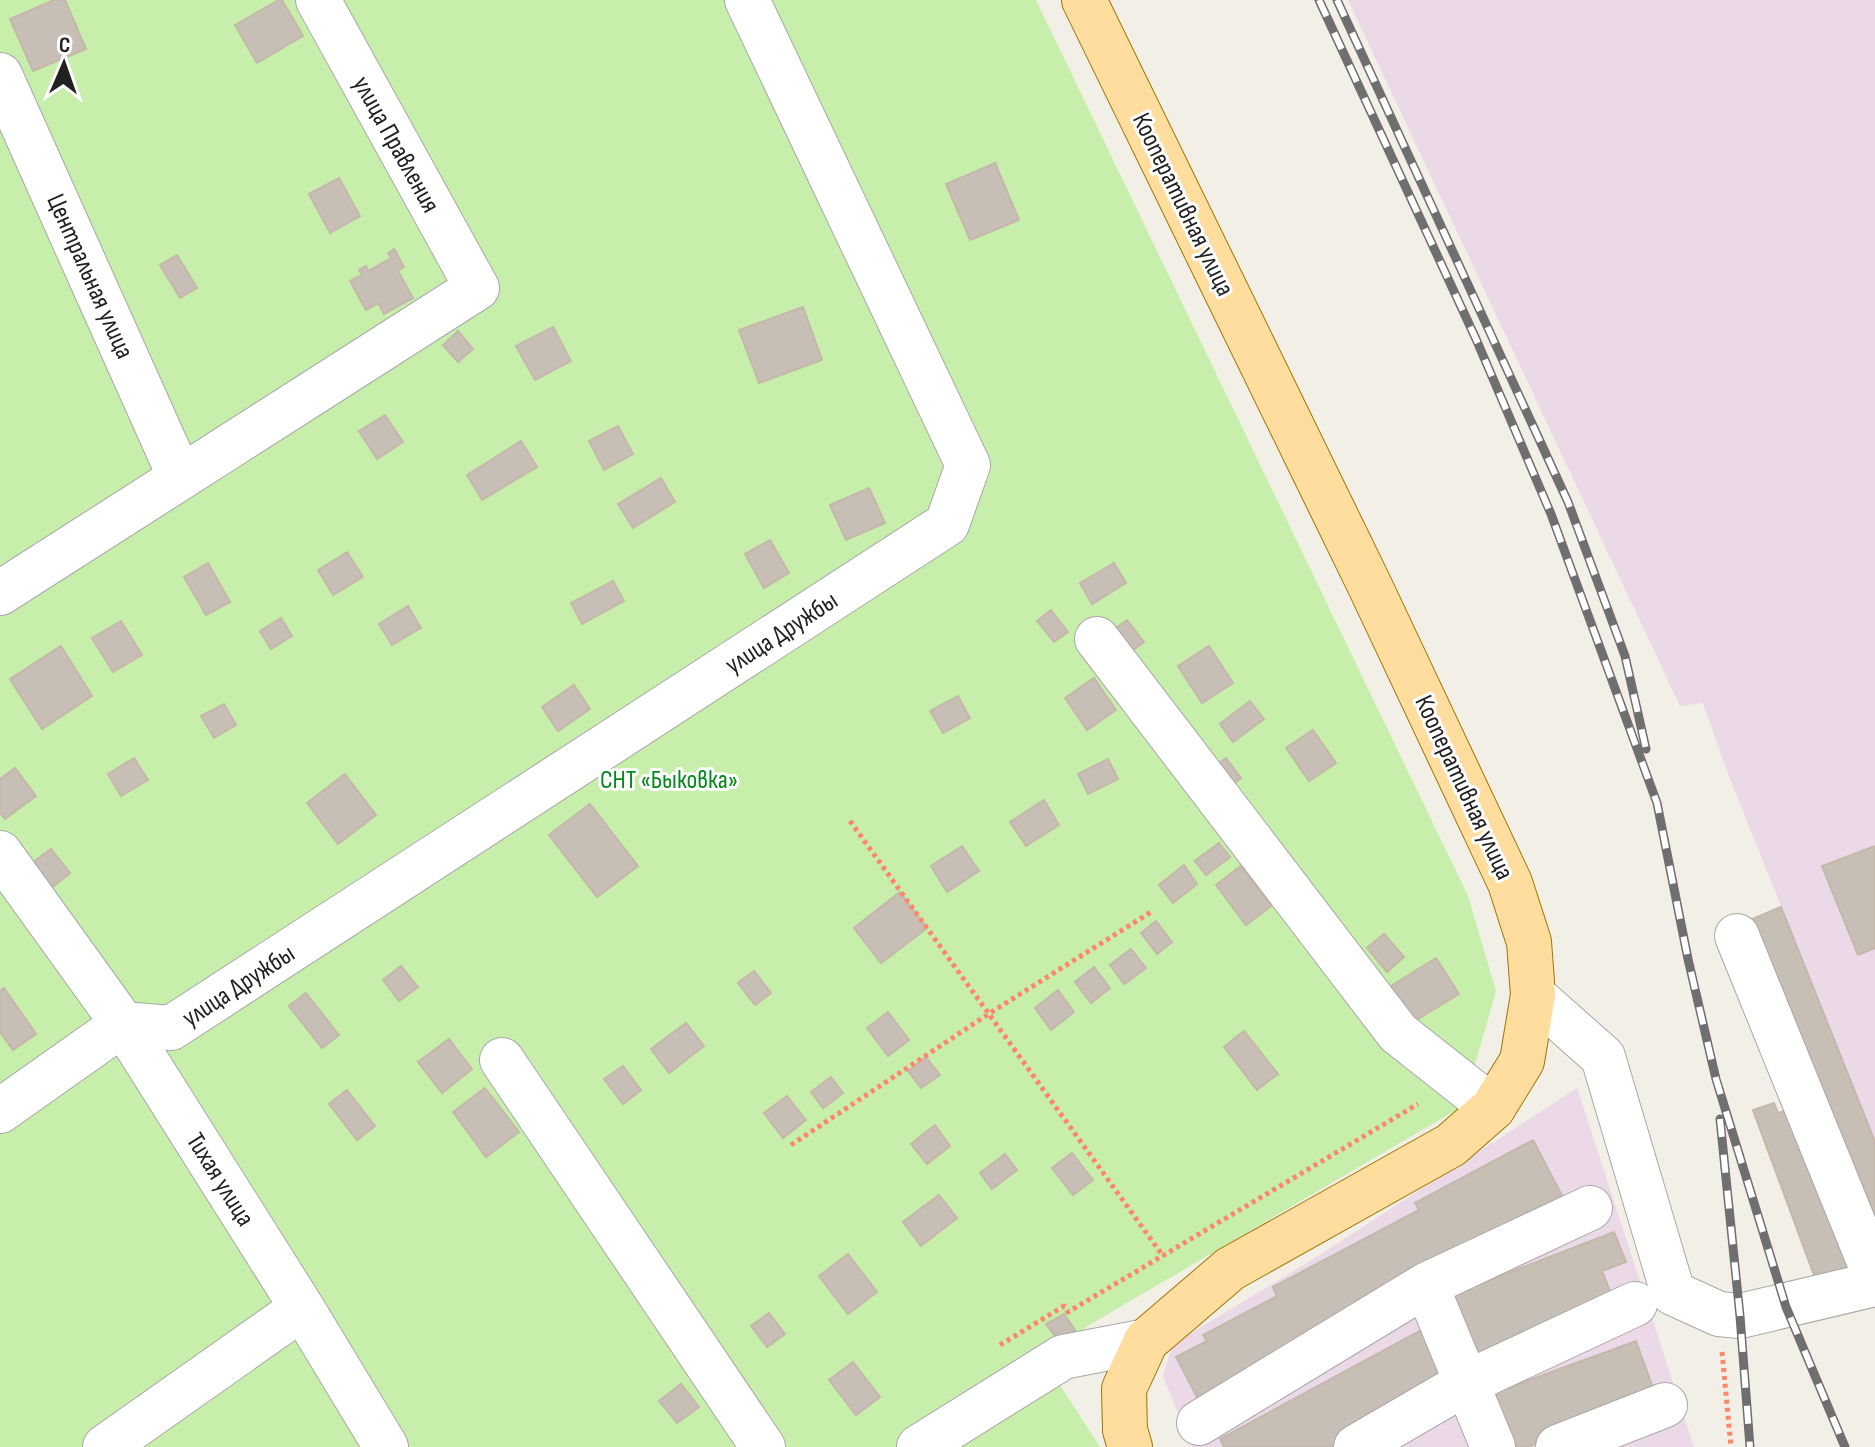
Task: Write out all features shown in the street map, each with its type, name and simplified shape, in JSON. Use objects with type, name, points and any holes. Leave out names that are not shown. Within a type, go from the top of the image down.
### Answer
[{"type":"main road","name":"Кооперативная улица","points":[[1084,0],[1369,584],[1510,883],[1529,942],[1533,995],[1522,1061],[1493,1108],[1451,1145],[1230,1269],[1146,1341],[1124,1389],[1125,1430],[1130,1447]]},
{"type":"street","name":"улица Правления","points":[[180,477],[477,288],[318,0]]},
{"type":"street","name":"улица Дружбы","points":[[123,1024],[171,1028],[947,524],[968,465],[747,0]]},
{"type":"street","name":"Центральная улица","points":[[0,75],[12,135],[180,477]]},
{"type":"street","points":[[0,593],[180,477]]},
{"type":"street","points":[[1097,639],[1398,1033],[1493,1108]]},
{"type":"street","name":"Тихая улица","points":[[0,853],[123,1024],[386,1447]]},
{"type":"street","points":[[1737,936],[1875,1276]]},
{"type":"street","points":[[1533,995],[1603,1057],[1673,1293],[1719,1314],[1740,1316],[1875,1284]]},
{"type":"street","points":[[0,1111],[123,1024]]},
{"type":"street","points":[[502,1060],[763,1447]]},
{"type":"street","points":[[1199,1423],[1426,1285],[1590,1208]]},
{"type":"street","points":[[1426,1285],[1493,1447]]},
{"type":"street","points":[[1356,1447],[1466,1383],[1635,1304]]},
{"type":"street","points":[[105,1447],[302,1308]]},
{"type":"street","points":[[919,1447],[1063,1357],[1146,1341]]},
{"type":"street","points":[[1558,1447],[1665,1405]]},
{"type":"path","points":[[850,821],[1163,1256]]},
{"type":"path","points":[[791,1145],[990,1013],[1151,912]]},
{"type":"path","points":[[1000,1345],[1064,1306],[1068,1312],[1418,1104]]},
{"type":"path","points":[[1719,1314],[1731,1447]]},
{"type":"shaded area","points":[[1348,0],[1875,0],[1875,1142],[1727,771],[1703,703],[1680,706]]},
{"type":"shaded area","points":[[1577,1088],[1694,1447],[1192,1447],[1163,1376],[1173,1344],[1315,1258]]},
{"type":"green space","name":"СНТ «Быковка»","points":[[0,0],[1036,0],[1468,896],[1496,991],[1463,1106],[1091,1324],[907,1447],[0,1447]]},
{"type":"green space","points":[[1056,1379],[1100,1447],[948,1447]]},
{"type":"building","points":[[54,0],[65,0],[86,49],[33,71],[10,19]]},
{"type":"building","points":[[282,0],[303,36],[257,63],[235,25]]},
{"type":"building","points":[[995,163],[1019,220],[970,240],[946,184]]},
{"type":"building","points":[[339,178],[360,216],[330,233],[309,194]]},
{"type":"building","points":[[394,249],[404,267],[398,271],[413,298],[384,314],[378,303],[366,310],[350,281],[362,275],[359,270],[366,266],[368,271],[391,258],[388,253]]},
{"type":"building","points":[[177,255],[197,288],[180,298],[160,265]]},
{"type":"building","points":[[803,307],[822,360],[759,383],[739,330]]},
{"type":"building","points":[[553,327],[571,361],[535,380],[516,346]]},
{"type":"building","points":[[458,331],[473,349],[458,362],[443,345]]},
{"type":"building","points":[[385,415],[403,442],[377,459],[359,431]]},
{"type":"building","points":[[618,426],[633,454],[604,470],[589,441]]},
{"type":"building","points":[[521,441],[537,467],[482,500],[467,475]]},
{"type":"building","points":[[661,478],[675,502],[633,528],[618,504]]},
{"type":"building","points":[[869,488],[885,523],[846,540],[830,505]]},
{"type":"building","points":[[770,540],[789,573],[764,588],[745,554]]},
{"type":"building","points":[[347,552],[363,577],[333,595],[318,570]]},
{"type":"building","points":[[208,563],[230,602],[206,615],[184,577]]},
{"type":"building","points":[[1114,563],[1126,583],[1092,604],[1080,583]]},
{"type":"building","points":[[613,581],[624,601],[582,624],[571,603]]},
{"type":"building","points":[[408,606],[421,628],[392,645],[379,624]]},
{"type":"building","points":[[1051,610],[1068,632],[1054,642],[1037,621]]},
{"type":"building","points":[[281,618],[292,636],[271,649],[260,631]]},
{"type":"building","points":[[1127,620],[1144,642],[1122,658],[1106,635]]},
{"type":"building","points":[[121,621],[142,655],[113,672],[92,638]]},
{"type":"building","points":[[61,646],[92,696],[42,729],[10,679]]},
{"type":"building","points":[[1209,646],[1233,683],[1202,703],[1178,666]]},
{"type":"building","points":[[1094,678],[1116,710],[1087,730],[1065,698]]},
{"type":"building","points":[[574,685],[590,709],[558,731],[542,707]]},
{"type":"building","points":[[958,696],[970,718],[943,733],[930,711]]},
{"type":"building","points":[[1250,701],[1264,719],[1233,742],[1220,724]]},
{"type":"building","points":[[224,704],[236,725],[214,738],[201,716]]},
{"type":"building","points":[[1313,730],[1336,763],[1309,781],[1286,748]]},
{"type":"building","points":[[134,758],[148,780],[121,796],[108,774]]},
{"type":"building","points":[[1226,758],[1241,778],[1227,789],[1211,768]]},
{"type":"building","points":[[1108,759],[1118,779],[1088,794],[1078,774]]},
{"type":"building","points":[[15,768],[36,796],[5,819],[0,813],[0,779]]},
{"type":"building","points":[[345,774],[376,815],[338,844],[307,803]]},
{"type":"building","points":[[1044,800],[1059,825],[1026,846],[1010,822]]},
{"type":"building","points":[[590,804],[638,866],[597,897],[549,835]]},
{"type":"building","points":[[1219,843],[1230,857],[1206,875],[1195,861]]},
{"type":"building","points":[[962,846],[979,871],[947,892],[931,866]]},
{"type":"building","points":[[1875,846],[1875,948],[1858,955],[1822,866]]},
{"type":"building","points":[[51,849],[70,873],[46,892],[27,867]]},
{"type":"building","points":[[1184,865],[1197,884],[1173,903],[1159,885]]},
{"type":"building","points":[[1241,866],[1271,906],[1246,925],[1216,885]]},
{"type":"building","points":[[900,892],[927,928],[881,963],[854,928]]},
{"type":"building","points":[[1781,907],[1875,1142],[1875,1231],[1750,920]]},
{"type":"building","points":[[1156,921],[1172,942],[1157,954],[1141,933]]},
{"type":"building","points":[[1384,934],[1404,957],[1387,972],[1367,948]]},
{"type":"building","points":[[1131,949],[1146,968],[1124,984],[1110,965]]},
{"type":"building","points":[[1436,958],[1459,994],[1408,1025],[1386,989]]},
{"type":"building","points":[[401,966],[418,987],[399,1001],[383,980]]},
{"type":"building","points":[[1094,967],[1110,988],[1091,1003],[1075,982]]},
{"type":"building","points":[[754,971],[771,993],[755,1005],[738,983]]},
{"type":"building","points":[[4,988],[36,1034],[13,1050],[0,1032],[0,991]]},
{"type":"building","points":[[1058,990],[1074,1012],[1051,1030],[1035,1008]]},
{"type":"building","points":[[306,993],[339,1035],[322,1048],[289,1006]]},
{"type":"building","points":[[888,1012],[909,1040],[888,1056],[867,1028]]},
{"type":"building","points":[[686,1023],[704,1046],[669,1073],[651,1049]]},
{"type":"building","points":[[1244,1031],[1278,1074],[1257,1090],[1224,1047]]},
{"type":"building","points":[[449,1039],[472,1069],[442,1093],[418,1062]]},
{"type":"building","points":[[926,1057],[940,1075],[921,1088],[908,1071]]},
{"type":"building","points":[[623,1066],[641,1090],[623,1104],[604,1079]]},
{"type":"building","points":[[831,1077],[843,1093],[823,1108],[811,1092]]},
{"type":"building","points":[[485,1088],[519,1132],[486,1157],[453,1112]]},
{"type":"building","points":[[347,1090],[375,1126],[357,1140],[329,1104]]},
{"type":"building","points":[[787,1096],[806,1120],[783,1138],[764,1113]]},
{"type":"building","points":[[1774,1103],[1778,1113],[1792,1109],[1853,1273],[1818,1286],[1753,1110]]},
{"type":"building","points":[[935,1125],[950,1146],[927,1164],[911,1144]]},
{"type":"building","points":[[1533,1140],[1566,1203],[1198,1399],[1176,1357],[1207,1341],[1203,1335],[1277,1296],[1273,1287],[1419,1210],[1415,1203]]},
{"type":"building","points":[[1072,1153],[1093,1180],[1073,1195],[1052,1168]]},
{"type":"building","points":[[1005,1154],[1017,1170],[992,1189],[980,1173]]},
{"type":"building","points":[[939,1195],[957,1218],[921,1246],[903,1222]]},
{"type":"building","points":[[1614,1232],[1626,1262],[1602,1271],[1614,1301],[1472,1356],[1448,1296]]},
{"type":"building","points":[[848,1254],[877,1292],[848,1314],[819,1276]]},
{"type":"building","points":[[769,1313],[785,1334],[767,1347],[751,1326]]},
{"type":"building","points":[[1064,1314],[1075,1330],[1058,1340],[1046,1324]]},
{"type":"building","points":[[1423,1329],[1452,1383],[1333,1447],[1224,1447],[1220,1439]]},
{"type":"building","points":[[1636,1341],[1657,1399],[1527,1447],[1505,1447],[1486,1396]]},
{"type":"building","points":[[853,1362],[880,1397],[856,1415],[829,1380]]},
{"type":"building","points":[[681,1384],[699,1407],[677,1423],[659,1401]]},
{"type":"railway","points":[[1319,0],[1476,339],[1551,514],[1657,803],[1716,1079],[1786,1307],[1845,1447]]},
{"type":"railway","points":[[1337,0],[1568,502],[1625,656],[1646,749]]},
{"type":"railway","points":[[1720,1119],[1750,1447]]}]
